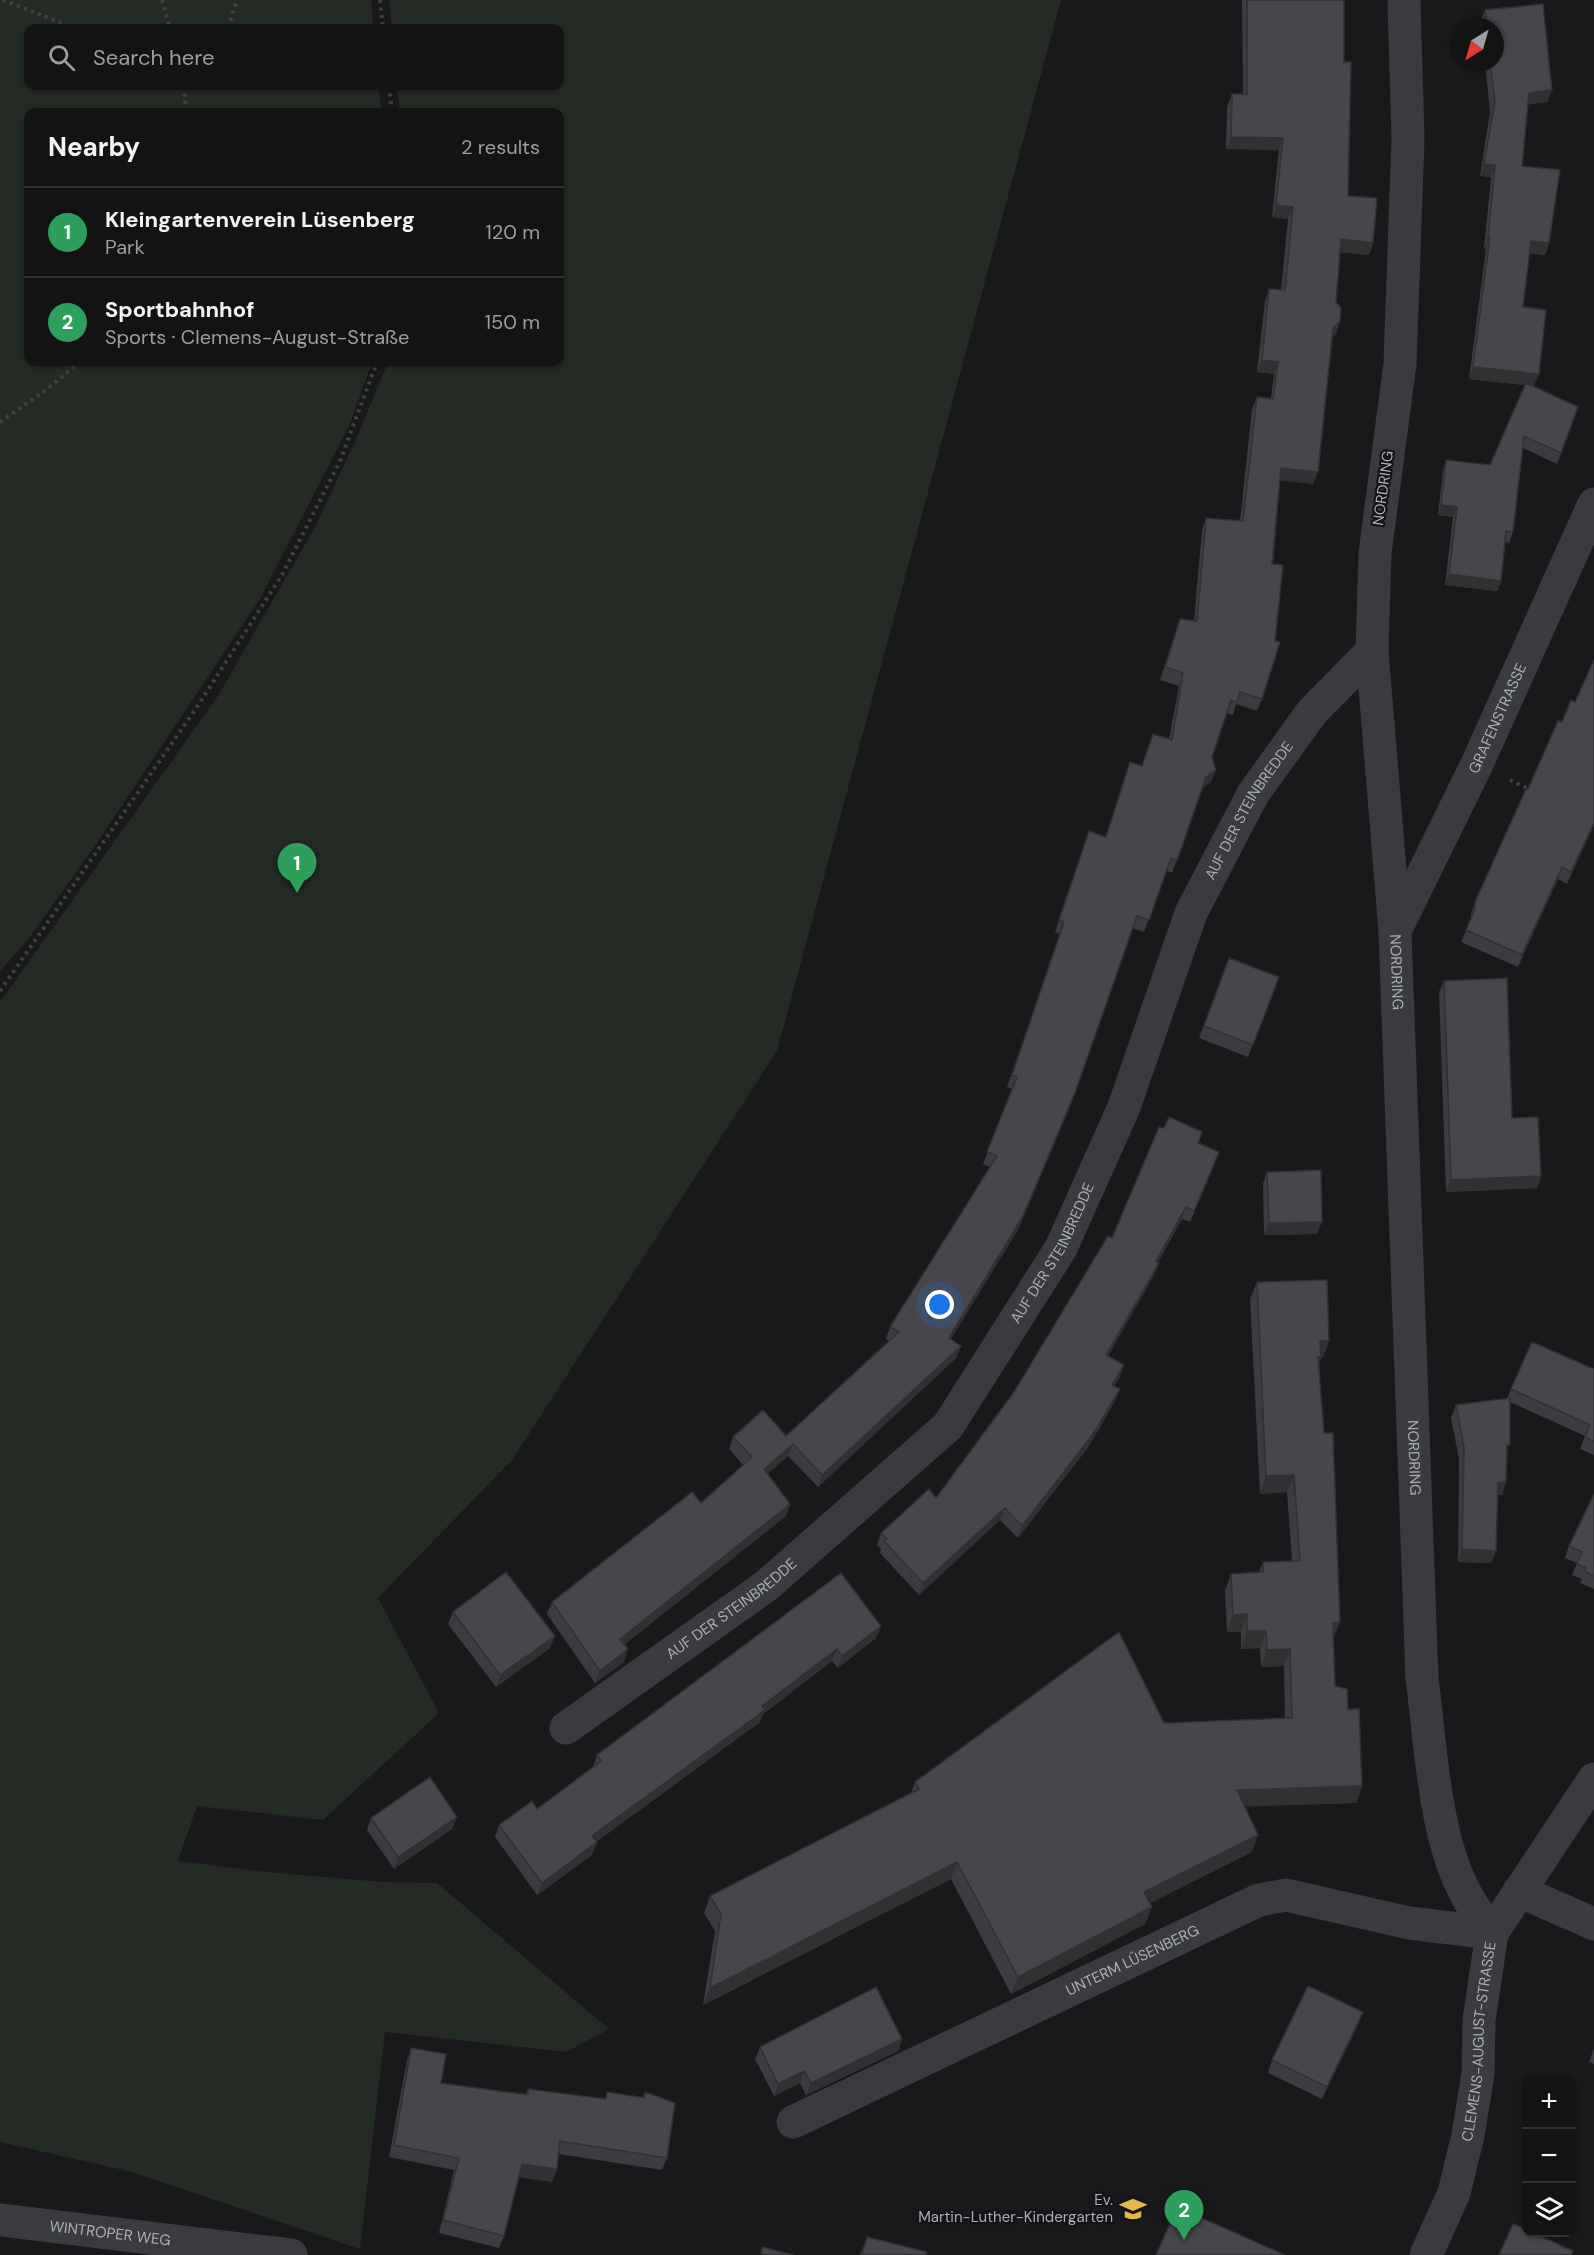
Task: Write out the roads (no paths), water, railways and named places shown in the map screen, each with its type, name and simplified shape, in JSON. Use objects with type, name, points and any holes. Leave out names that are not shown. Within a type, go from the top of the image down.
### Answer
[{"type":"street","name":"NORDRING","points":[[1404,0],[1408,140],[1400,364],[1375,553],[1372,651],[1395,931],[1422,1678],[1435,1784],[1448,1846],[1458,1880],[1468,1901],[1491,1933]]},
{"type":"street","name":"GRAFENSTRASSE","points":[[1395,931],[1477,765],[1594,504]]},
{"type":"street","name":"AUF DER STEINBREDDE","points":[[566,1728],[766,1586],[948,1426],[1061,1248],[1124,1107],[1191,913],[1253,794],[1312,712],[1372,651]]},
{"type":"street","name":"CLEMENS-AUGUST-STRASSE","points":[[1426,2255],[1454,2193],[1468,2135],[1479,2074],[1479,2020],[1491,1933],[1594,1779]]},
{"type":"street","points":[[1519,1891],[1594,1924]]},
{"type":"street","name":"UNTERM LÜSENBERG","points":[[793,2122],[1259,1900],[1286,1895],[1409,1923],[1491,1933]]},
{"type":"street","name":"WINTROPER WEG","points":[[0,2220],[291,2255]]},
{"type":"place","name":"Kleingartenverein Lüsenberg","points":[[297,893]]},
{"type":"place","name":"Ev. Martin-Luther-Kindergarten","points":[[1133,2209]]},
{"type":"place","name":"Sportbahnhof","points":[[1184,2240]]}]
